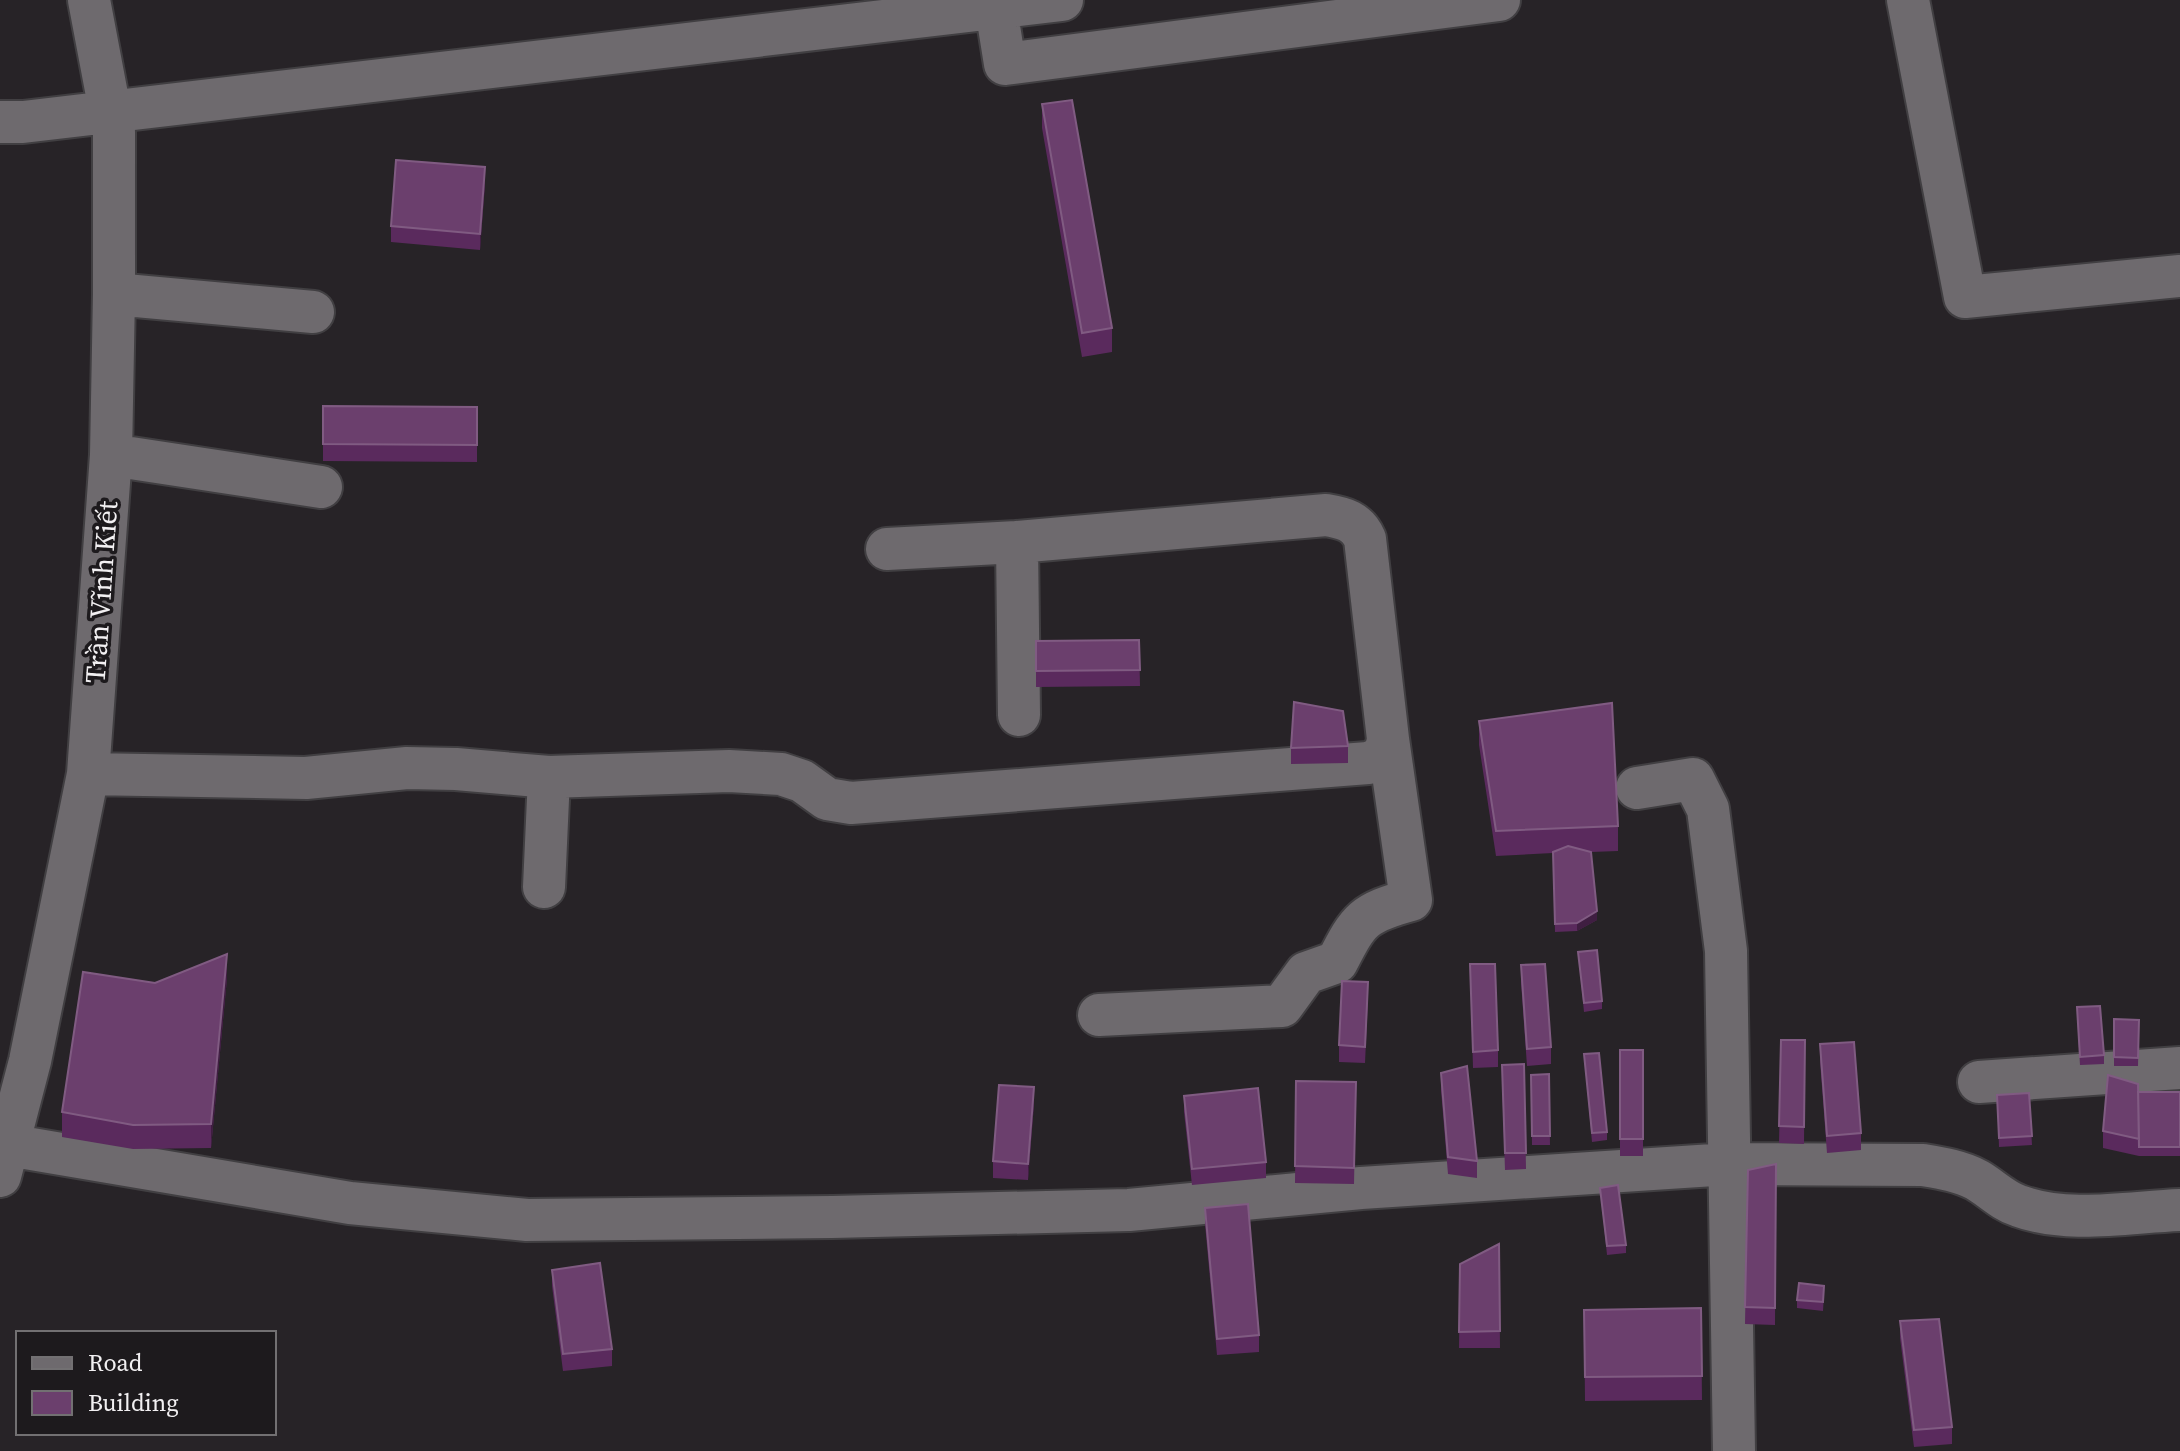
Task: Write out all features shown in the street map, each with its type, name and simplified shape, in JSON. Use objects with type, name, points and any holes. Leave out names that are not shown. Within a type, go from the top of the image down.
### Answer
[{"type":"street","name":"Trần Vĩnh Kiết","points":[[4,1160],[30,1061],[88,774],[111,455],[114,294],[114,132],[89,0]]},
{"type":"street","points":[[0,122],[23,122],[109,109],[1062,0]]},
{"type":"street","points":[[996,8],[1005,64],[1499,0]]},
{"type":"street","points":[[1908,0],[1965,297],[2180,276]]},
{"type":"street","points":[[114,294],[313,312]]},
{"type":"street","points":[[111,455],[321,487]]},
{"type":"street","points":[[887,549],[1017,542],[1326,515],[1352,522],[1360,528],[1365,539],[1388,739],[1411,900],[1379,909],[1356,925],[1337,962],[1306,973],[1282,1006],[1099,1015]]},
{"type":"street","points":[[1017,542],[1019,715]]},
{"type":"street","points":[[88,774],[252,779],[306,778],[407,768],[549,777],[729,771],[781,774],[802,781],[827,799],[851,803],[1368,763],[1383,756],[1388,739]]},
{"type":"street","points":[[544,887],[549,777]]},
{"type":"street","points":[[1637,788],[1693,779],[1708,809],[1726,951],[1734,1451]]},
{"type":"street","points":[[1979,1082],[2180,1068]]},
{"type":"street","points":[[4,1160],[350,1203],[527,1220],[1129,1210],[1361,1188],[1729,1164],[1923,1165],[1954,1171],[1977,1180],[2018,1206],[2041,1211],[2069,1215],[2180,1210]]},
{"type":"building","points":[[1072,100],[1112,328],[1082,333],[1042,104]]},
{"type":"building","points":[[396,160],[485,167],[480,234],[391,226]]},
{"type":"building","points":[[323,406],[477,407],[477,445],[323,444]]},
{"type":"building","points":[[1139,640],[1140,670],[1036,671],[1036,641]]},
{"type":"building","points":[[1294,702],[1343,711],[1348,746],[1291,748]]},
{"type":"building","points":[[1612,703],[1618,826],[1496,831],[1479,721]]},
{"type":"building","points":[[1568,846],[1591,852],[1597,911],[1577,923],[1555,924],[1553,852]]},
{"type":"building","points":[[1597,950],[1602,1001],[1584,1003],[1578,952]]},
{"type":"building","points":[[227,954],[211,1124],[133,1125],[62,1112],[83,972],[155,983]]},
{"type":"building","points":[[1470,964],[1495,964],[1498,1050],[1473,1052]]},
{"type":"building","points":[[1545,964],[1551,1047],[1527,1049],[1521,965]]},
{"type":"building","points":[[1342,981],[1368,982],[1365,1047],[1339,1045]]},
{"type":"building","points":[[2100,1006],[2104,1055],[2080,1057],[2077,1007]]},
{"type":"building","points":[[2114,1019],[2139,1020],[2138,1058],[2114,1057]]},
{"type":"building","points":[[1781,1040],[1805,1040],[1804,1127],[1779,1126]]},
{"type":"building","points":[[1854,1042],[1861,1133],[1827,1136],[1820,1044]]},
{"type":"building","points":[[1620,1050],[1643,1050],[1643,1139],[1620,1139]]},
{"type":"building","points":[[1599,1053],[1607,1132],[1592,1133],[1584,1054]]},
{"type":"building","points":[[1524,1064],[1526,1153],[1505,1153],[1502,1065]]},
{"type":"building","points":[[1467,1066],[1477,1161],[1448,1157],[1441,1073]]},
{"type":"building","points":[[1549,1074],[1550,1136],[1532,1136],[1531,1075]]},
{"type":"building","points":[[2108,1075],[2138,1084],[2139,1139],[2103,1131]]},
{"type":"building","points":[[1296,1081],[1356,1082],[1354,1168],[1295,1166]]},
{"type":"building","points":[[999,1085],[1034,1087],[1028,1164],[993,1161]]},
{"type":"building","points":[[1258,1088],[1266,1162],[1192,1169],[1184,1096]]},
{"type":"building","points":[[2138,1092],[2180,1092],[2180,1147],[2139,1147]]},
{"type":"building","points":[[2029,1093],[2032,1136],[1999,1138],[1997,1095]]},
{"type":"building","points":[[1776,1164],[1775,1308],[1745,1307],[1748,1170]]},
{"type":"building","points":[[1618,1185],[1626,1245],[1607,1246],[1600,1188]]},
{"type":"building","points":[[1248,1204],[1259,1335],[1217,1339],[1205,1208]]},
{"type":"building","points":[[1499,1244],[1500,1331],[1459,1332],[1460,1264]]},
{"type":"building","points":[[600,1263],[612,1349],[563,1354],[552,1270]]},
{"type":"building","points":[[1799,1283],[1824,1286],[1823,1302],[1797,1300]]},
{"type":"building","points":[[1701,1308],[1702,1376],[1585,1377],[1584,1310]]},
{"type":"building","points":[[1939,1319],[1952,1427],[1914,1430],[1900,1321]]}]
